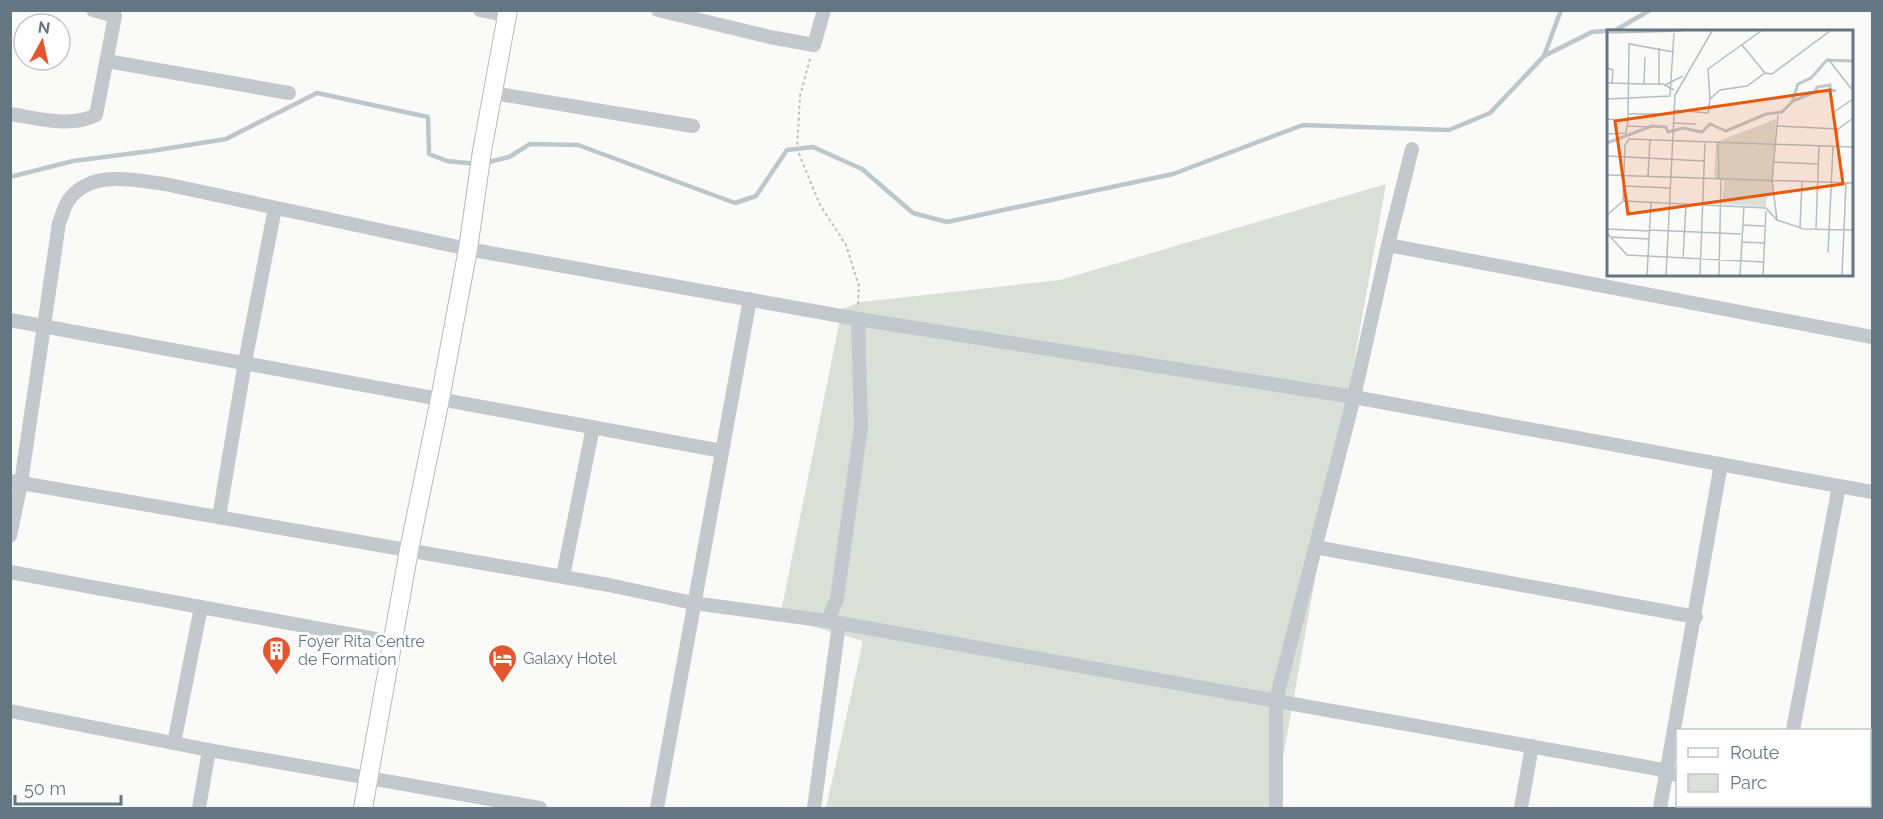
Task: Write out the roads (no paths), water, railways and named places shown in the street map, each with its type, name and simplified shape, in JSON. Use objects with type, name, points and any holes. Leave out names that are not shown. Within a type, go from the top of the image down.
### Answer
[{"type":"main road","points":[[363,808],[409,550],[441,399],[468,249],[482,151],[508,13]]},
{"type":"street","points":[[10,114],[85,121],[96,115],[116,13],[93,10]]},
{"type":"street","points":[[480,10],[508,13]]},
{"type":"street","points":[[658,10],[770,37],[814,45],[824,10]]},
{"type":"street","points":[[107,61],[289,93]]},
{"type":"street","points":[[493,93],[693,126]]},
{"type":"street","points":[[1276,808],[1276,700],[1354,397],[1412,148]]},
{"type":"street","points":[[10,536],[16,482],[44,326],[59,223],[68,202],[82,187],[101,179],[165,184],[468,249],[858,319],[1354,397],[1872,492]]},
{"type":"street","points":[[219,517],[245,362],[275,208]]},
{"type":"street","points":[[1388,245],[1872,337]]},
{"type":"street","points":[[657,808],[750,299]]},
{"type":"street","points":[[814,808],[833,623],[861,427],[858,319]]},
{"type":"street","points":[[10,320],[722,452]]},
{"type":"street","points":[[563,576],[592,427]]},
{"type":"street","points":[[1679,729],[1721,464]]},
{"type":"street","points":[[16,482],[563,576],[693,603],[833,623],[1276,700],[1658,768],[1672,774]]},
{"type":"street","points":[[1793,729],[1839,486]]},
{"type":"street","points":[[1315,548],[1696,617]]},
{"type":"street","points":[[10,572],[392,642]]},
{"type":"street","points":[[174,743],[201,607]]},
{"type":"street","points":[[10,711],[509,805],[540,808]]},
{"type":"street","points":[[1521,808],[1532,746]]},
{"type":"street","points":[[1660,808],[1672,774],[1676,748]]},
{"type":"street","points":[[199,808],[209,750]]},
{"type":"waterway","points":[[485,163],[509,157],[530,144],[578,145],[735,203],[756,196],[787,150],[813,147],[862,169],[913,213],[947,222],[1173,174],[1303,125],[1449,130],[1490,113],[1544,56],[1561,10]]},
{"type":"waterway","points":[[1616,30],[1650,10]]},
{"type":"waterway","points":[[1544,56],[1592,32],[1607,31]]},
{"type":"waterway","points":[[10,177],[73,161],[226,139],[317,93],[428,117],[429,154],[447,161],[477,164]]},
{"type":"place","name":"Foyer Rita Centre de Formation","points":[[277,676]]},
{"type":"place","name":"Galaxy Hotel","points":[[502,684]]}]
